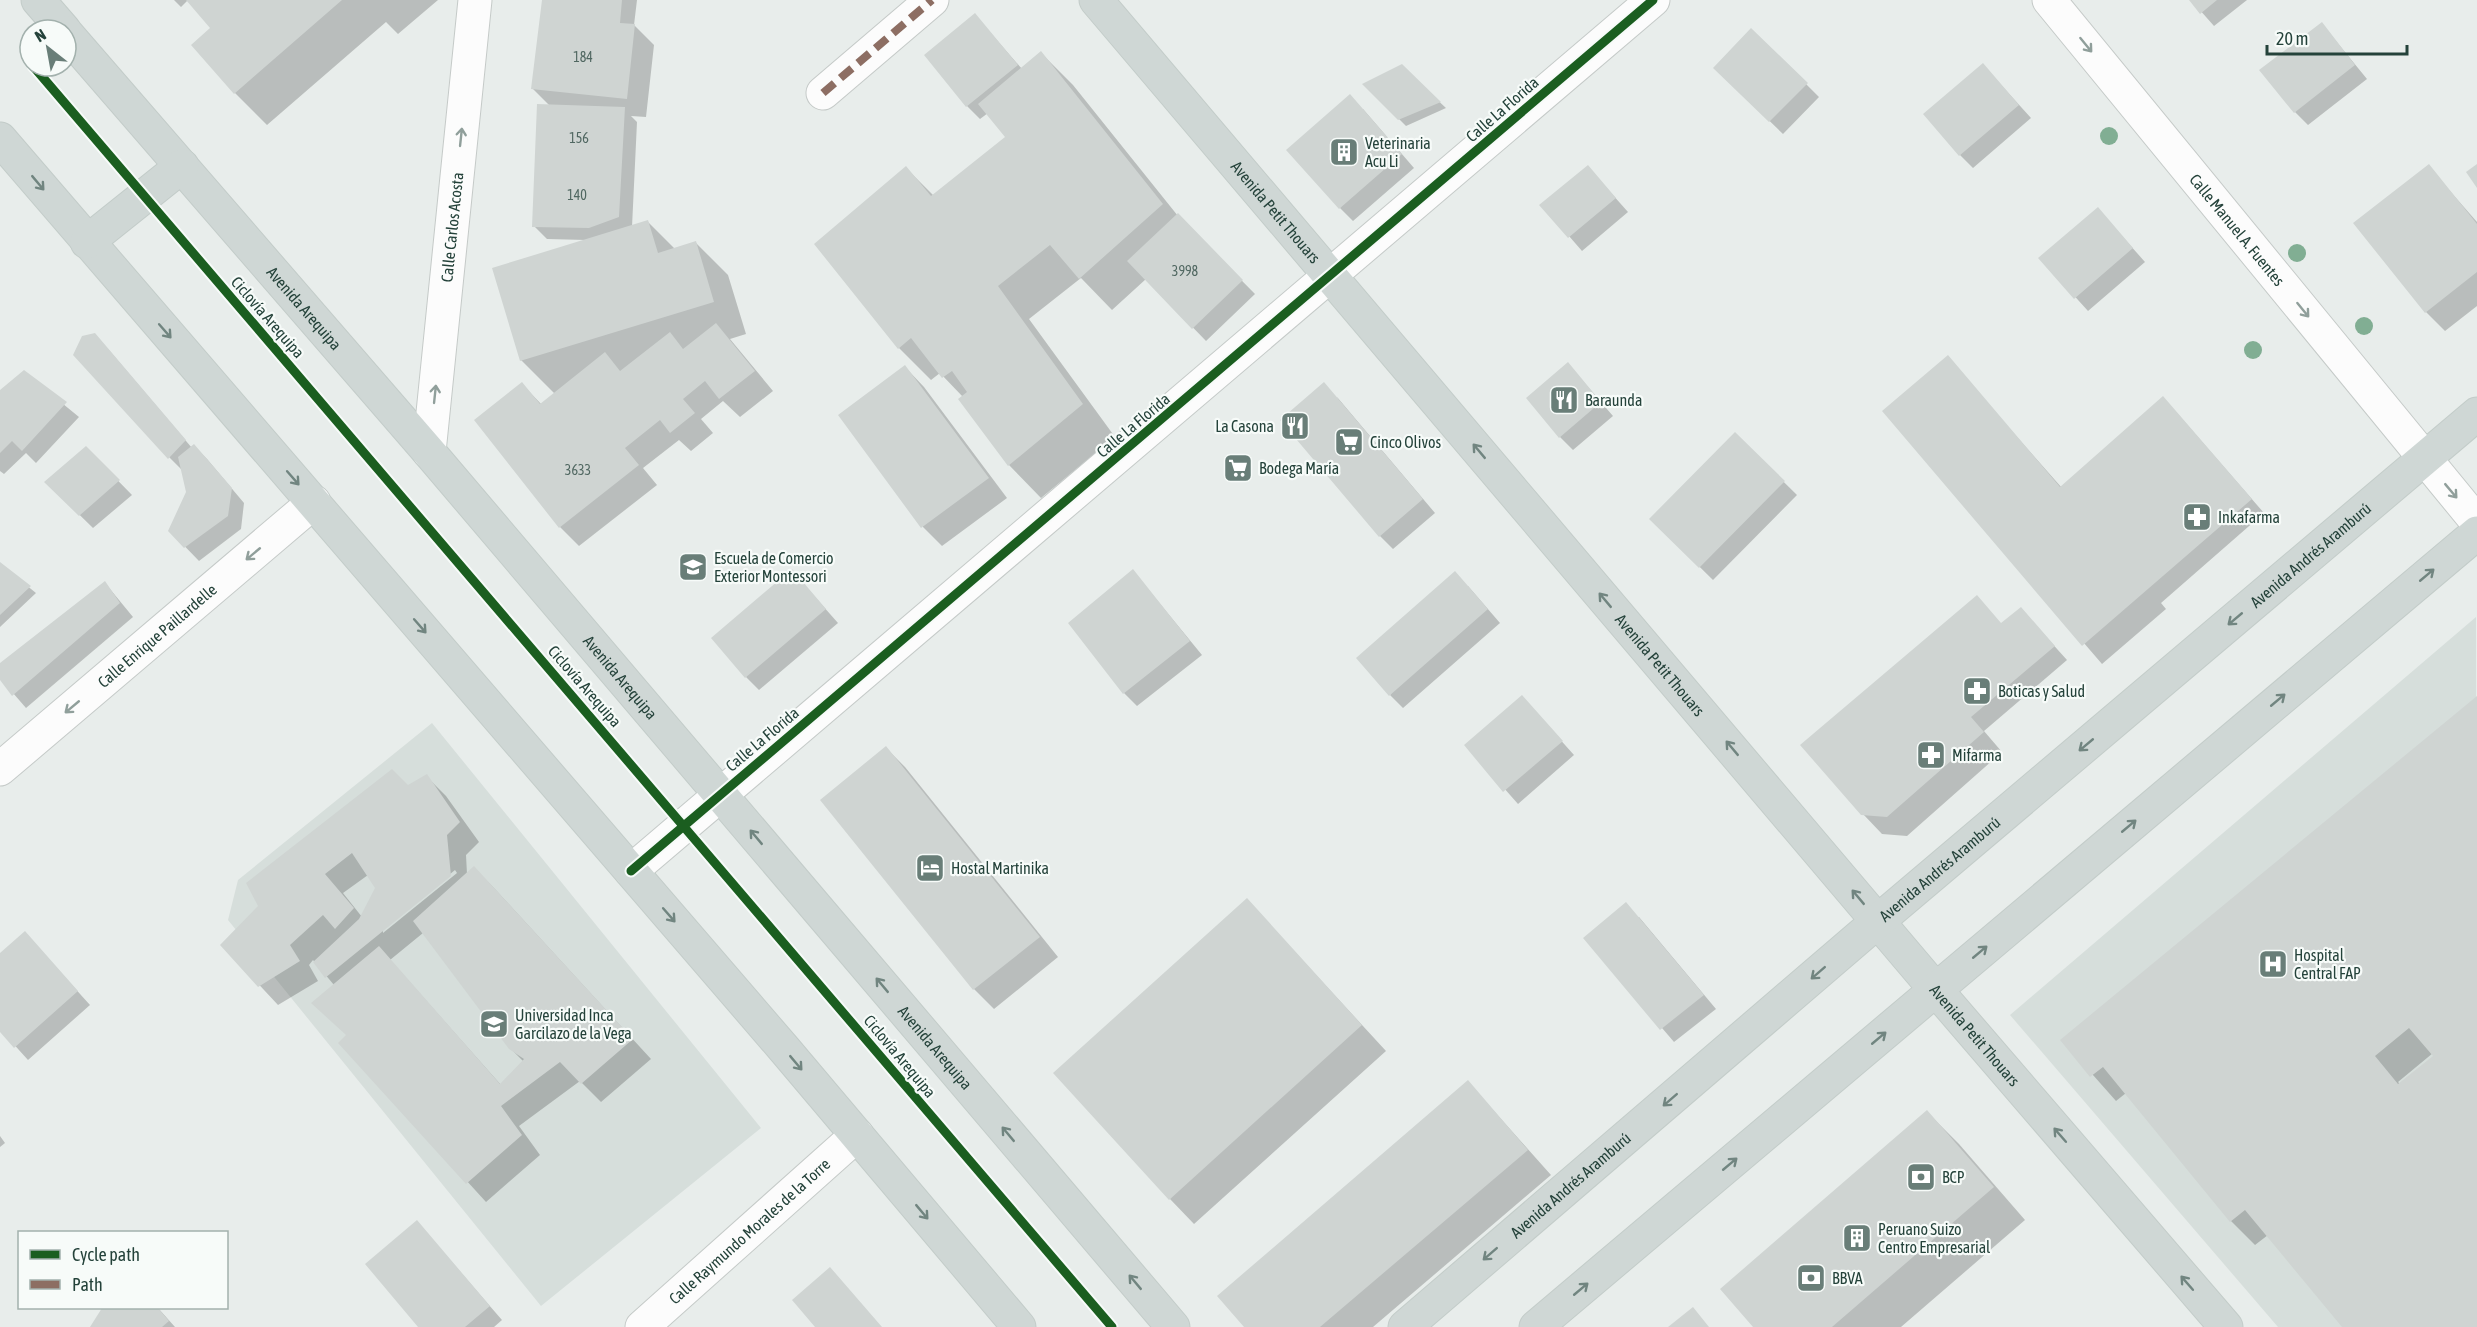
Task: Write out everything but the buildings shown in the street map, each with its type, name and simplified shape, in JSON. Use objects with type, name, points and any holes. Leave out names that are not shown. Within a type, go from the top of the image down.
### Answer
[{"type":"main road","name":"Avenida Arequipa","points":[[38,0],[54,18]]},
{"type":"main road","name":"Avenida Petit Thouars","points":[[1096,0],[1936,990],[2226,1327]]},
{"type":"main road","name":"Avenida Arequipa","points":[[78,46],[429,452],[1173,1327]]},
{"type":"main road","points":[[0,139],[631,871],[1018,1327]]},
{"type":"main road","points":[[87,242],[182,166]]},
{"type":"main road","name":"Avenida Andrés Aramburú","points":[[1405,1327],[1878,921],[2477,414]]},
{"type":"main road","points":[[1536,1327],[2477,533]]},
{"type":"street","name":"Calle Carlos Acosta","points":[[429,452],[475,0]]},
{"type":"street","points":[[823,93],[932,0]]},
{"type":"street","name":"Calle La Florida","points":[[631,871],[1653,0]]},
{"type":"street","name":"Calle Manuel A. Fuentes","points":[[2049,0],[2477,522]]},
{"type":"street","name":"Calle Enrique Paillardelle","points":[[0,769],[314,502]]},
{"type":"street","name":"Calle Raymundo Morales de la Torre","points":[[642,1327],[857,1135]]},
{"type":"shaded area","name":"Hospital Central FAP","points":[[2476,617],[2477,1327],[2278,1327],[2010,1015]]},
{"type":"shaded area","name":"Universidad Inca Garcilazo de la Vega","points":[[432,723],[761,1128],[541,1306],[228,920],[238,880]]},
{"type":"marked path","points":[[823,93],[932,0]]},
{"type":"cycle path","points":[[631,871],[1653,0]]},
{"type":"cycle path","name":"Ciclovía Arequipa","points":[[43,78],[1112,1327]]},
{"type":"place","name":"Veterinaria Acu Li","points":[[1344,152]]},
{"type":"place","name":"Baraunda","points":[[1564,400]]},
{"type":"place","name":"La Casona","points":[[1295,426]]},
{"type":"place","name":"Cinco Olivos","points":[[1349,442]]},
{"type":"place","name":"Bodega María","points":[[1238,468]]},
{"type":"place","name":"Inkafarma","points":[[2197,517]]},
{"type":"place","name":"Escuela de Comercio Exterior Montessori","points":[[693,567]]},
{"type":"place","name":"Boticas y Salud","points":[[1977,691]]},
{"type":"place","name":"Mifarma","points":[[1931,755]]},
{"type":"place","name":"Hostal Martinika","points":[[930,868]]},
{"type":"place","name":"Hospital Central FAP","points":[[2273,964]]},
{"type":"place","name":"Universidad Inca Garcilazo de la Vega","points":[[494,1024]]},
{"type":"place","name":"BCP","points":[[1921,1177]]},
{"type":"place","name":"Peruano Suizo Centro Empresarial","points":[[1857,1238]]},
{"type":"place","name":"BBVA","points":[[1811,1278]]}]
